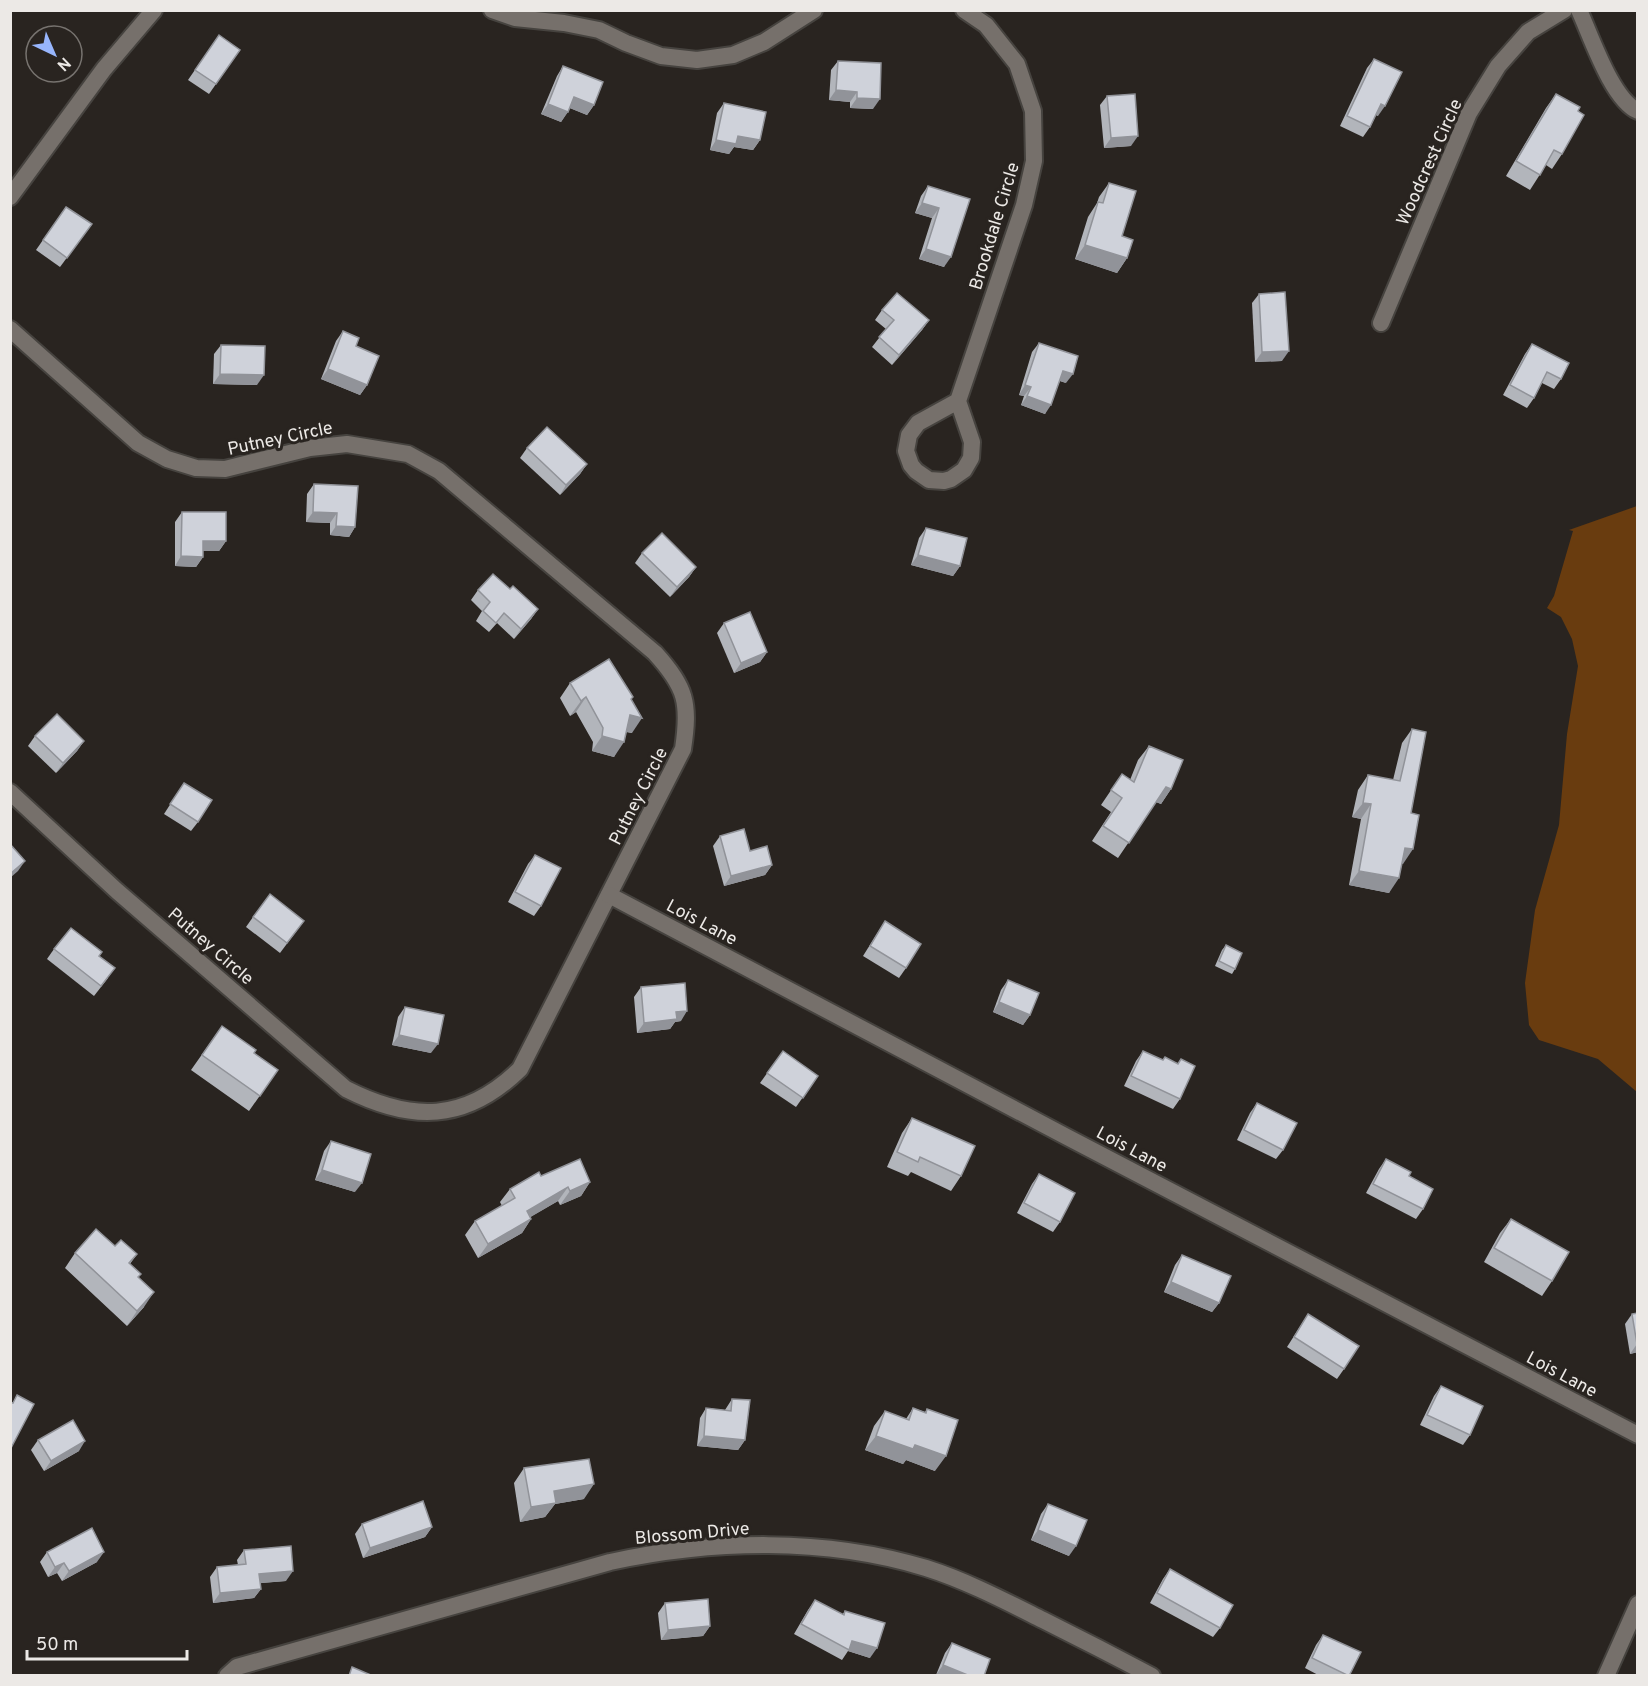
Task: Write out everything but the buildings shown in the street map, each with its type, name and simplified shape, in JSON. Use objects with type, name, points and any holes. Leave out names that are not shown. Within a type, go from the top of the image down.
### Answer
[{"type":"street","points":[[10,196],[104,69],[154,10]]},
{"type":"street","points":[[492,10],[515,18],[564,23],[599,30],[661,56],[697,60],[733,55],[765,42],[814,10]]},
{"type":"street","name":"Brookdale Circle","points":[[958,401],[1024,205],[1034,161],[1033,111],[1017,64],[986,26],[964,10]]},
{"type":"street","name":"Woodcrest Circle","points":[[1381,323],[1469,113],[1498,66],[1528,32],[1564,10]]},
{"type":"street","points":[[1579,10],[1614,87],[1633,109],[1638,111]]},
{"type":"street","name":"Putney Circle","points":[[10,329],[138,443],[167,459],[196,468],[225,469],[310,448],[347,444],[408,454],[439,471],[655,653],[670,670],[684,696],[687,713],[683,749],[520,1069],[502,1086],[483,1099],[438,1113],[408,1110],[366,1099],[346,1089],[117,891],[10,792]]},
{"type":"street","points":[[958,401],[972,442],[971,458],[964,470],[951,479],[929,480],[916,471],[908,458],[906,451],[909,435],[918,423],[958,401]]},
{"type":"street","name":"Lois Lane","points":[[609,895],[1638,1435]]},
{"type":"street","name":"Blossom Drive","points":[[227,1676],[237,1667],[610,1562],[659,1552],[786,1545],[860,1553],[927,1569],[989,1593],[1152,1676]]},
{"type":"street","points":[[1606,1676],[1638,1604]]},
{"type":"shaded area","points":[[1638,506],[1637,1092],[1598,1059],[1539,1040],[1529,1025],[1525,983],[1535,910],[1559,825],[1567,734],[1578,666],[1572,639],[1561,617],[1547,608],[1554,596],[1573,531],[1569,530]]}]
